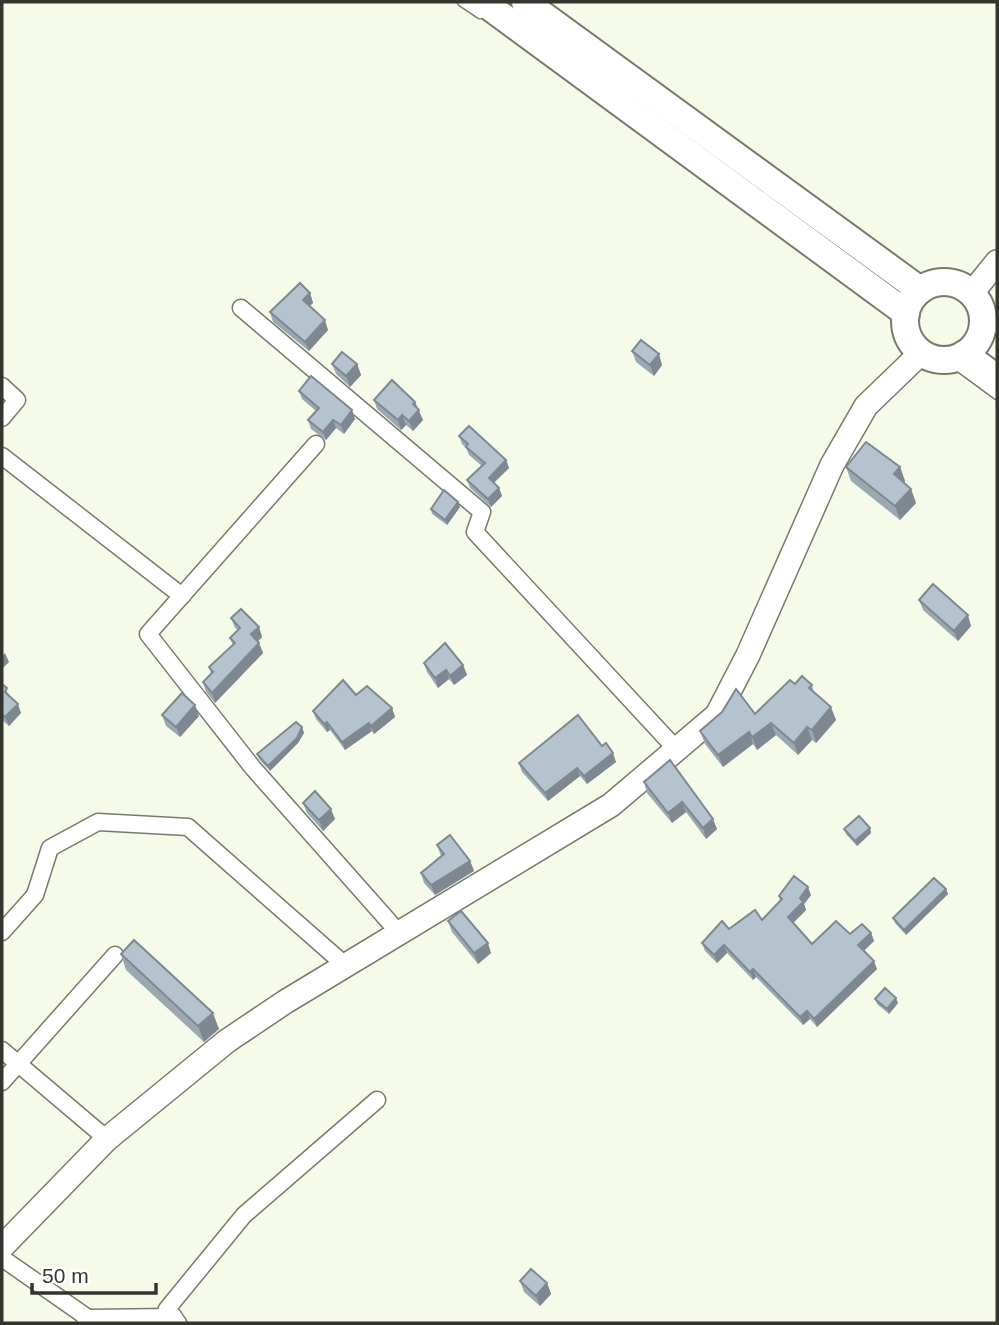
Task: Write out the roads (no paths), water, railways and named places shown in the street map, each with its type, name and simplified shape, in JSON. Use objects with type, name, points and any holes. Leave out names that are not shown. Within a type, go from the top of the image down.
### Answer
[{"type":"main road","points":[[525,2],[925,283],[958,285],[971,294],[982,311],[978,341],[997,378]]},
{"type":"main road","points":[[484,10],[902,319],[910,339],[922,352],[978,341]]},
{"type":"main road","points":[[902,319],[925,283]]},
{"type":"street","points":[[971,294],[997,262]]},
{"type":"street","points":[[241,308],[482,512],[475,532],[678,751]]},
{"type":"street","points":[[2,1247],[107,1139],[226,1041],[611,805],[678,751],[717,715],[748,655],[832,465],[866,406],[922,352]]},
{"type":"street","points":[[2,386],[17,400],[2,418]]},
{"type":"street","points":[[316,444],[148,634],[253,768],[400,934]]},
{"type":"street","points":[[2,456],[182,596]]},
{"type":"street","points":[[2,932],[35,895],[50,848],[98,822],[188,827],[346,966]]},
{"type":"street","points":[[2,1082],[115,955]]},
{"type":"street","points":[[2,1050],[107,1139]]},
{"type":"street","points":[[176,1320],[167,1309],[244,1215],[377,1100]]},
{"type":"street","points":[[2,1258],[87,1321],[176,1320]]},
{"type":"lane","points":[[462,2],[484,10]]},
{"type":"lane","points":[[978,341],[997,395]]}]
